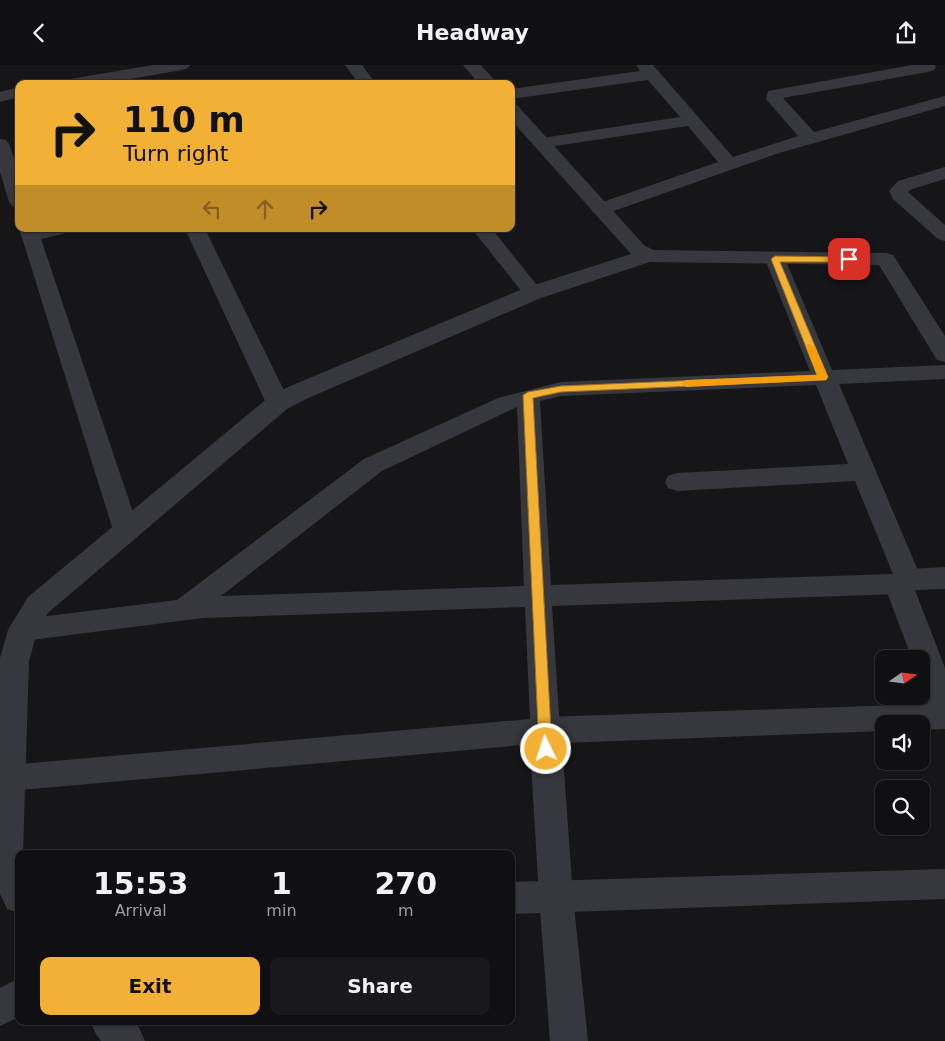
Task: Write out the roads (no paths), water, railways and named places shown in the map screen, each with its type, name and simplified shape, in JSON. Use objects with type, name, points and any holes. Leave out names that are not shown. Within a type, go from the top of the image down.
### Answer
[{"type":"street","points":[[124,79],[182,65]]},
{"type":"street","points":[[353,65],[365,80]]},
{"type":"street","points":[[472,65],[485,80]]},
{"type":"street","points":[[810,139],[774,99],[774,95],[931,69]]},
{"type":"street","points":[[515,93],[648,70],[730,164]]},
{"type":"street","points":[[0,97],[15,93]]},
{"type":"street","points":[[601,209],[730,164],[945,101]]},
{"type":"street","points":[[515,113],[636,249],[648,255]]},
{"type":"street","points":[[542,143],[692,121]]},
{"type":"street","points":[[0,144],[15,185]]},
{"type":"street","points":[[945,173],[905,185],[898,191],[900,195],[945,235]]},
{"type":"street","points":[[28,232],[126,531]]},
{"type":"street","points":[[196,232],[278,403]]},
{"type":"street","points":[[484,232],[533,293]]},
{"type":"street","points":[[8,878],[9,778],[14,661],[23,630],[38,605],[278,403],[533,293],[648,255],[775,259],[886,259],[945,355]]},
{"type":"street","points":[[775,259],[863,472],[903,582],[945,707]]},
{"type":"street","points":[[186,608],[358,474],[373,465],[506,403],[528,395],[561,389],[945,372]]},
{"type":"street","points":[[528,395],[545,730],[556,896],[570,1041]]},
{"type":"street","points":[[677,482],[863,472]]},
{"type":"street","points":[[23,630],[186,608],[903,582],[945,578]]},
{"type":"street","points":[[9,778],[545,730],[945,716]]},
{"type":"street","points":[[515,898],[945,884]]},
{"type":"street","points":[[0,1008],[15,999]]},
{"type":"street","points":[[112,1025],[126,1041]]}]
